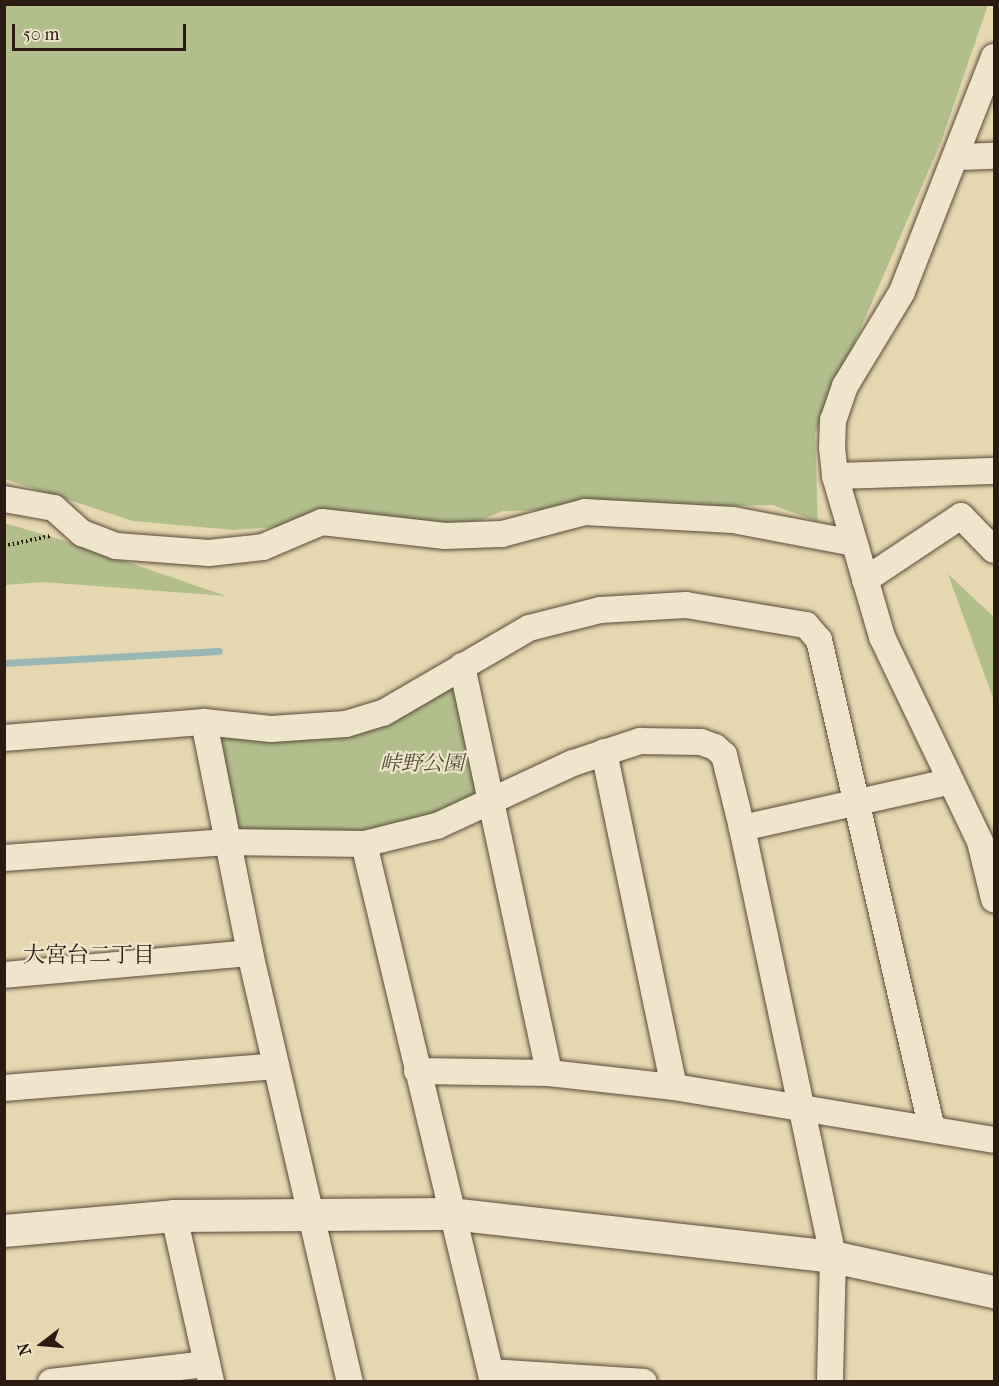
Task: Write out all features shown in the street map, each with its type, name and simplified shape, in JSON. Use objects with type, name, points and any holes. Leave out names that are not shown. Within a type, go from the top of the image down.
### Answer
[{"type":"street","points":[[994,57],[959,158],[902,292],[845,386],[833,420],[835,476],[882,637],[947,782],[980,842],[994,899]]},
{"type":"street","points":[[959,158],[994,156]]},
{"type":"street","points":[[835,476],[994,471]]},
{"type":"street","points":[[4,499],[54,508],[73,527],[116,546],[228,553],[263,547],[322,522],[445,537],[502,534],[585,512],[733,520],[854,543]]},
{"type":"street","points":[[865,580],[961,516],[994,550]]},
{"type":"street","points":[[4,738],[204,722],[271,729],[346,724],[383,712],[529,628],[648,603],[732,610],[806,625],[819,640],[931,1127]]},
{"type":"street","points":[[462,666],[494,802],[549,1073]]},
{"type":"street","points":[[204,722],[250,953],[350,1382]]},
{"type":"street","points":[[4,858],[227,842],[364,844],[437,826],[604,752],[640,741],[701,742],[715,747],[724,755],[741,828],[833,1257],[830,1382]]},
{"type":"street","points":[[604,752],[674,1087]]},
{"type":"street","points":[[741,828],[947,782]]},
{"type":"street","points":[[364,844],[450,1214],[492,1377],[644,1382]]},
{"type":"street","points":[[4,975],[250,953]]},
{"type":"street","points":[[4,1088],[276,1066]]},
{"type":"street","points":[[417,1071],[549,1073],[674,1087],[800,1105],[994,1140]]},
{"type":"street","points":[[4,1231],[174,1216],[311,1213],[450,1214],[833,1257],[994,1292]]},
{"type":"street","points":[[51,1382],[209,1373],[174,1216]]},
{"type":"path","points":[[4,546],[34,543],[73,527]]},
{"type":"green space","points":[[5,5],[988,5],[941,142],[815,434],[818,522],[773,505],[503,511],[461,528],[394,518],[234,530],[133,521],[5,479]]},
{"type":"green space","points":[[4,523],[69,542],[226,596],[43,582],[5,585]]},
{"type":"green space","points":[[948,574],[994,617],[994,701]]},
{"type":"green space","name":"峠野公園","points":[[450,688],[460,692],[484,781],[476,797],[445,812],[358,834],[240,832],[230,820],[212,741],[221,732],[299,736]]},
{"type":"waterway","points":[[4,663],[219,651]]},
{"type":"district","name":"大宮台二丁目","points":[[89,956]]}]
